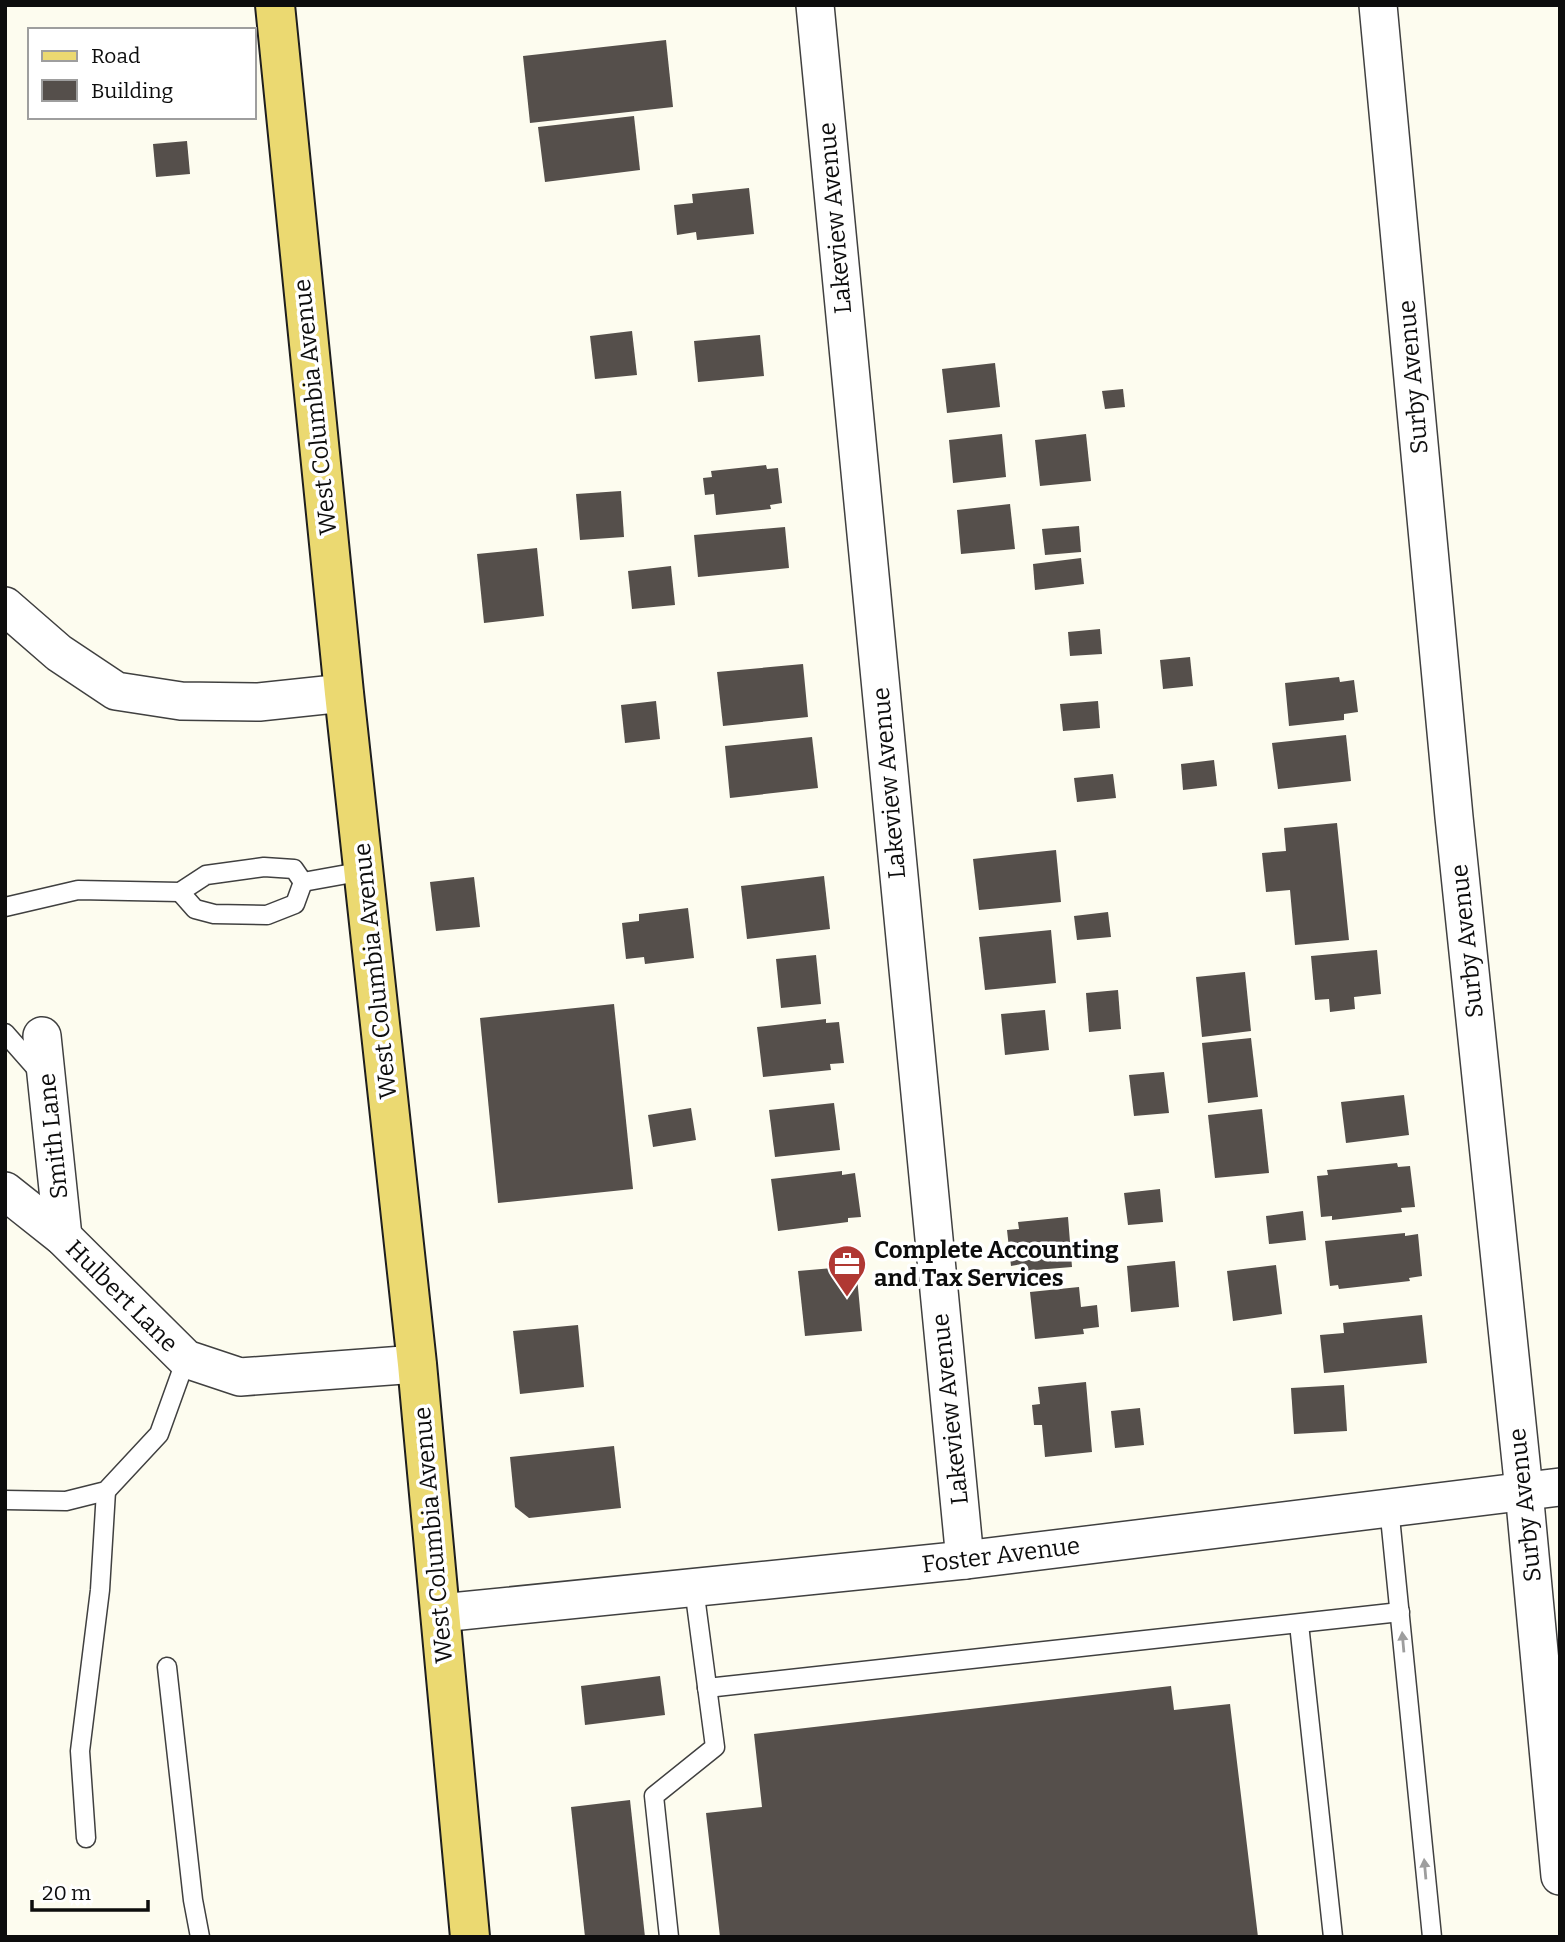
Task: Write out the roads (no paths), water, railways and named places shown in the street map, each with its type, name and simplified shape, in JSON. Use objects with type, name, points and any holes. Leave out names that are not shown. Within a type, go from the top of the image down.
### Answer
[{"type":"main road","name":"West Columbia Avenue","points":[[275,5],[344,694],[418,1364],[470,1937]]},
{"type":"street","name":"Lakeview Avenue","points":[[815,5],[965,1560]]},
{"type":"street","name":"Surby Avenue","points":[[1378,5],[1454,817],[1524,1491],[1560,1876]]},
{"type":"street","points":[[5,606],[59,653],[116,691],[181,701],[259,702],[344,694]]},
{"type":"street","name":"Smith Lane","points":[[42,1035],[63,1237]]},
{"type":"street","name":"Hulbert Lane","points":[[5,1191],[63,1237],[186,1359],[240,1377],[418,1364]]},
{"type":"street","name":"Foster Avenue","points":[[441,1613],[965,1560],[1560,1487]]},
{"type":"lane","points":[[5,907],[78,890],[180,892],[206,875],[264,867],[294,869],[303,882]]},
{"type":"lane","points":[[303,882],[364,871]]},
{"type":"lane","points":[[180,892],[195,909],[204,912],[267,915],[295,904],[303,882]]},
{"type":"lane","points":[[5,1033],[47,1082]]},
{"type":"lane","points":[[5,1500],[66,1501],[106,1491],[159,1434],[186,1359]]},
{"type":"lane","points":[[86,1838],[80,1751],[100,1590],[106,1491]]},
{"type":"lane","points":[[1390,1507],[1432,1937]]},
{"type":"lane","points":[[669,1937],[654,1796],[715,1747],[694,1588]]},
{"type":"lane","points":[[707,1688],[1400,1612]]},
{"type":"lane","points":[[1299,1624],[1333,1937]]},
{"type":"lane","points":[[167,1667],[193,1900],[200,1937]]},
{"type":"place","name":"Complete Accounting and Tax Services","points":[[847,1298]]}]
